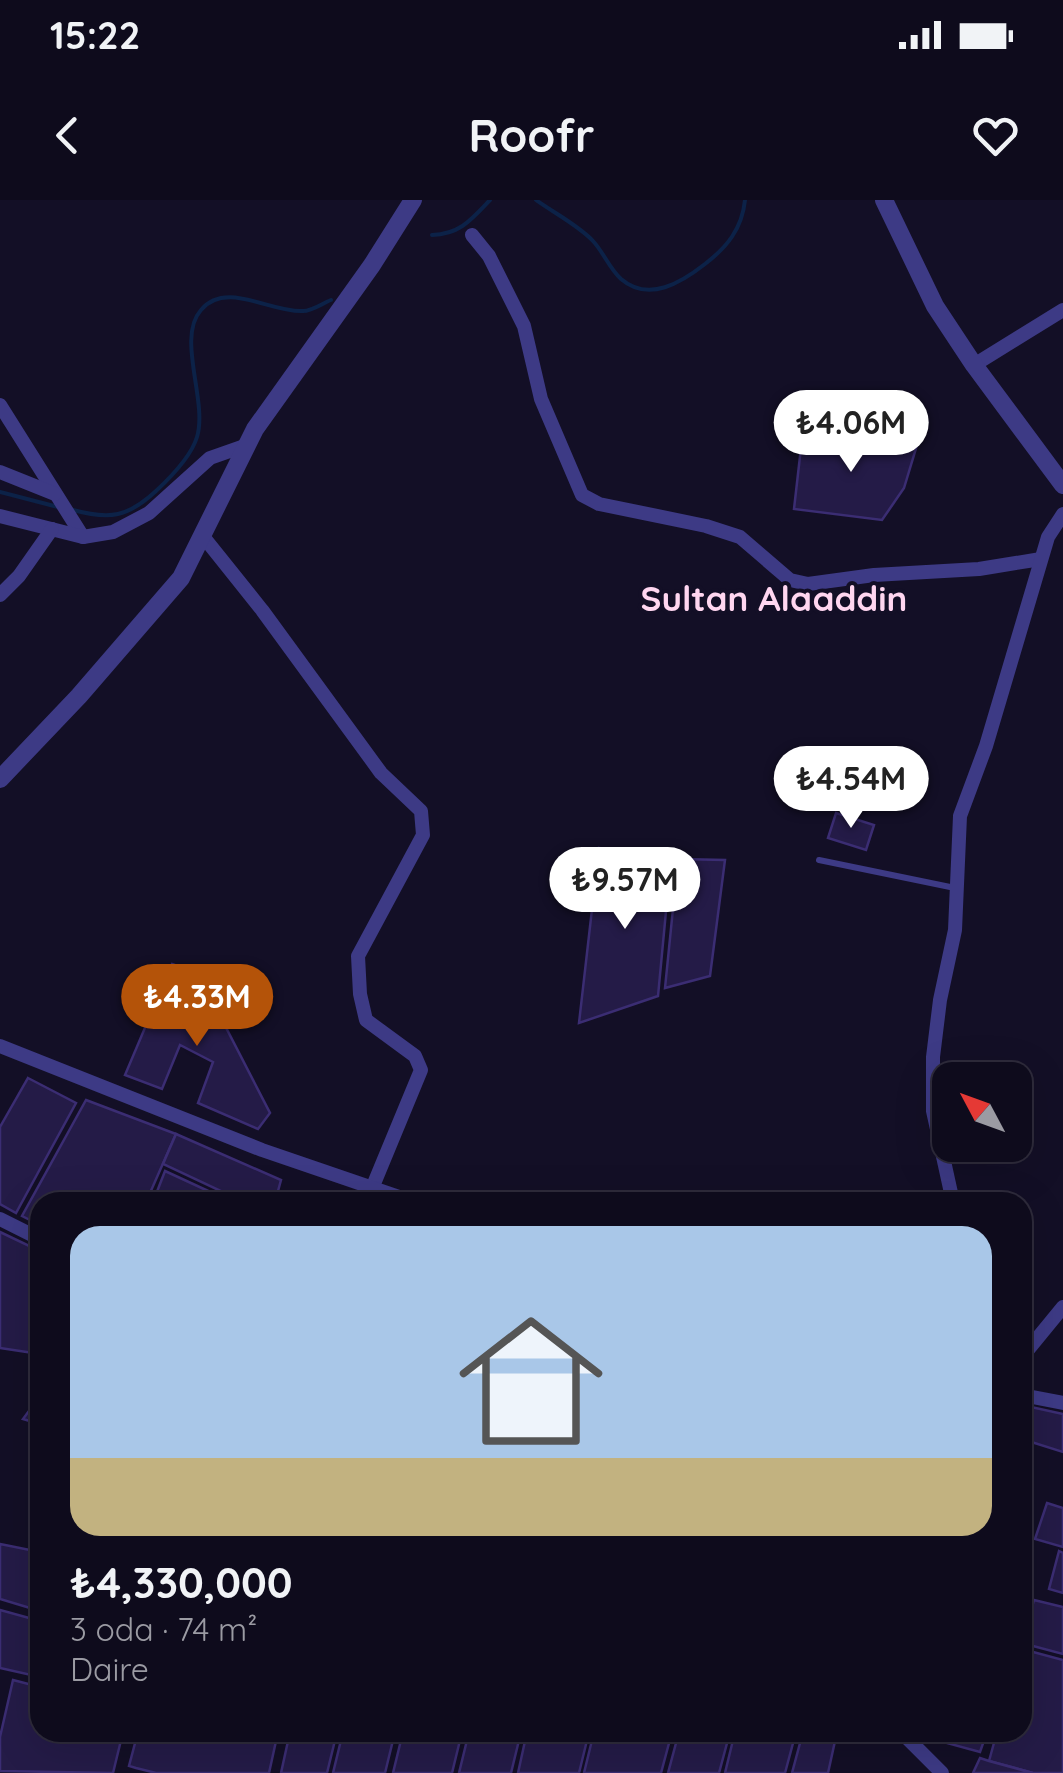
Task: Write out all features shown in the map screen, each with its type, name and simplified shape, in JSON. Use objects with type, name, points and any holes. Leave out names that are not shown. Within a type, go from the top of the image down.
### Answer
[{"type":"street","points":[[0,779],[79,696],[181,578],[254,429],[372,265],[413,200]]},
{"type":"street","points":[[884,200],[935,306],[1063,485]]},
{"type":"street","points":[[472,235],[489,256],[524,326],[541,399],[582,495],[598,504],[706,526],[740,537],[790,580],[808,584],[874,575],[979,570],[1041,559]]},
{"type":"street","points":[[974,365],[1063,310]]},
{"type":"street","points":[[0,405],[84,538]]},
{"type":"street","points":[[0,516],[84,538],[112,532],[150,513],[210,458],[247,445]]},
{"type":"street","points":[[0,472],[56,494]]},
{"type":"street","points":[[951,1192],[936,1128],[933,1093],[940,1000],[955,930],[960,816],[986,746],[1048,537],[1063,514]]},
{"type":"street","points":[[0,595],[52,529]]},
{"type":"street","points":[[202,535],[381,773],[421,811],[423,835],[358,956],[366,1020],[416,1056],[420,1070],[373,1186]]},
{"type":"street","points":[[0,1046],[262,1150],[388,1192]]},
{"type":"street","points":[[0,1218],[30,1234]]},
{"type":"street","points":[[1032,1345],[1063,1307]]},
{"type":"street","points":[[1032,1397],[1063,1403]]},
{"type":"street","points":[[911,1742],[942,1773]]},
{"type":"lane","points":[[819,860],[956,888]]},
{"type":"building","points":[[803,430],[917,445],[904,488],[882,520],[794,509]]},
{"type":"building","points":[[836,813],[874,825],[866,850],[828,838]]},
{"type":"building","points":[[599,848],[671,858],[658,996],[579,1023]]},
{"type":"building","points":[[678,859],[725,860],[710,976],[665,988]]},
{"type":"building","points":[[172,964],[196,973],[202,981],[270,1113],[258,1129],[198,1103],[213,1062],[180,1045],[162,1089],[125,1075]]},
{"type":"building","points":[[28,1078],[76,1103],[16,1213],[0,1204],[0,1127]]},
{"type":"building","points":[[86,1100],[176,1134],[150,1192],[35,1192]]},
{"type":"building","points":[[176,1134],[281,1180],[278,1192],[223,1192],[163,1164]]},
{"type":"building","points":[[165,1171],[210,1192],[157,1192]]},
{"type":"building","points":[[30,1202],[30,1220],[22,1216]]},
{"type":"building","points":[[0,1232],[30,1246],[30,1352],[0,1348]]},
{"type":"building","points":[[1032,1407],[1063,1414],[1063,1452],[1032,1442]]},
{"type":"building","points":[[1047,1503],[1063,1508],[1063,1547],[1035,1539]]},
{"type":"building","points":[[0,1544],[30,1550],[30,1608],[0,1599]]},
{"type":"building","points":[[1059,1551],[1063,1553],[1063,1593],[1049,1589]]},
{"type":"building","points":[[1034,1600],[1063,1607],[1063,1654],[1032,1646]]},
{"type":"building","points":[[0,1610],[30,1618],[30,1675],[0,1668]]},
{"type":"building","points":[[1032,1652],[1063,1660],[1063,1773],[1033,1773],[989,1761],[994,1742],[1032,1742]]},
{"type":"building","points":[[13,1680],[30,1684],[30,1742],[121,1742],[113,1773],[0,1771],[0,1737]]},
{"type":"building","points":[[135,1742],[276,1742],[269,1773],[156,1773],[129,1766]]},
{"type":"building","points":[[288,1742],[335,1742],[327,1773],[281,1773]]},
{"type":"building","points":[[341,1742],[393,1742],[385,1773],[333,1773]]},
{"type":"building","points":[[401,1742],[460,1742],[452,1773],[393,1773]]},
{"type":"building","points":[[467,1742],[519,1742],[511,1773],[459,1773]]},
{"type":"building","points":[[525,1742],[587,1742],[579,1773],[518,1773]]},
{"type":"building","points":[[592,1742],[669,1742],[661,1773],[584,1773]]},
{"type":"building","points":[[676,1742],[727,1742],[719,1773],[668,1773]]},
{"type":"building","points":[[733,1742],[793,1742],[785,1773],[725,1773]]},
{"type":"building","points":[[800,1742],[835,1742],[828,1773],[792,1773]]},
{"type":"building","points":[[943,1742],[984,1742],[980,1752]]},
{"type":"building","points":[[980,1758],[989,1761],[1033,1773],[973,1773]]},
{"type":"waterway","points":[[432,235],[458,229],[490,200]]},
{"type":"waterway","points":[[536,200],[587,235],[621,279],[632,286],[654,290],[686,277],[720,251],[737,229],[745,200]]},
{"type":"waterway","points":[[73,510],[98,515],[127,511],[156,491],[190,452],[199,422],[191,337],[201,310],[223,298],[303,311],[331,300]]},
{"type":"waterway","points":[[0,492],[58,507]]},
{"type":"district","name":"Sultan Alaaddin","points":[[774,598]]}]
